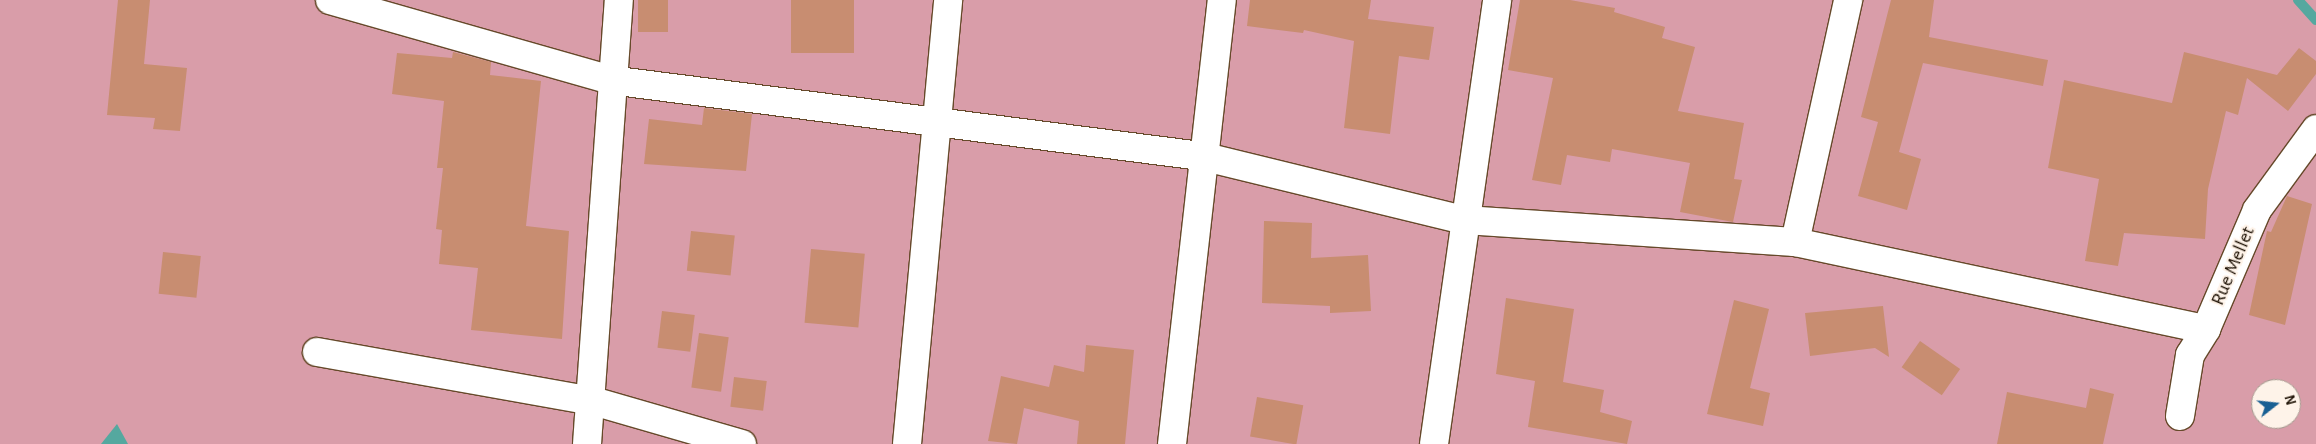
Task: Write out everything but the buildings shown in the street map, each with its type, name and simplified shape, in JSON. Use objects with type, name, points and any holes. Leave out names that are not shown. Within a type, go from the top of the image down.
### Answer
[{"type":"street","points":[[330,0],[610,80],[935,120],[1202,156],[1464,220],[1795,242],[2206,329]]},
{"type":"street","points":[[587,444],[593,401],[610,80],[619,0]]},
{"type":"street","points":[[907,444],[935,120],[948,0]]},
{"type":"street","points":[[1172,444],[1202,156],[1222,0]]},
{"type":"street","points":[[1434,444],[1464,220],[1497,0]]},
{"type":"street","points":[[1795,242],[1848,0]]},
{"type":"street","name":"Rue Mellet","points":[[2180,416],[2190,354],[2206,329],[2257,210],[2316,129]]},
{"type":"street","points":[[317,352],[593,401],[742,444]]},
{"type":"shaded area","points":[[0,0],[2316,0],[2316,444],[0,444]]},
{"type":"water","points":[[117,424],[128,444],[101,444]]},
{"type":"waterway","points":[[2298,0],[2316,20]]}]
